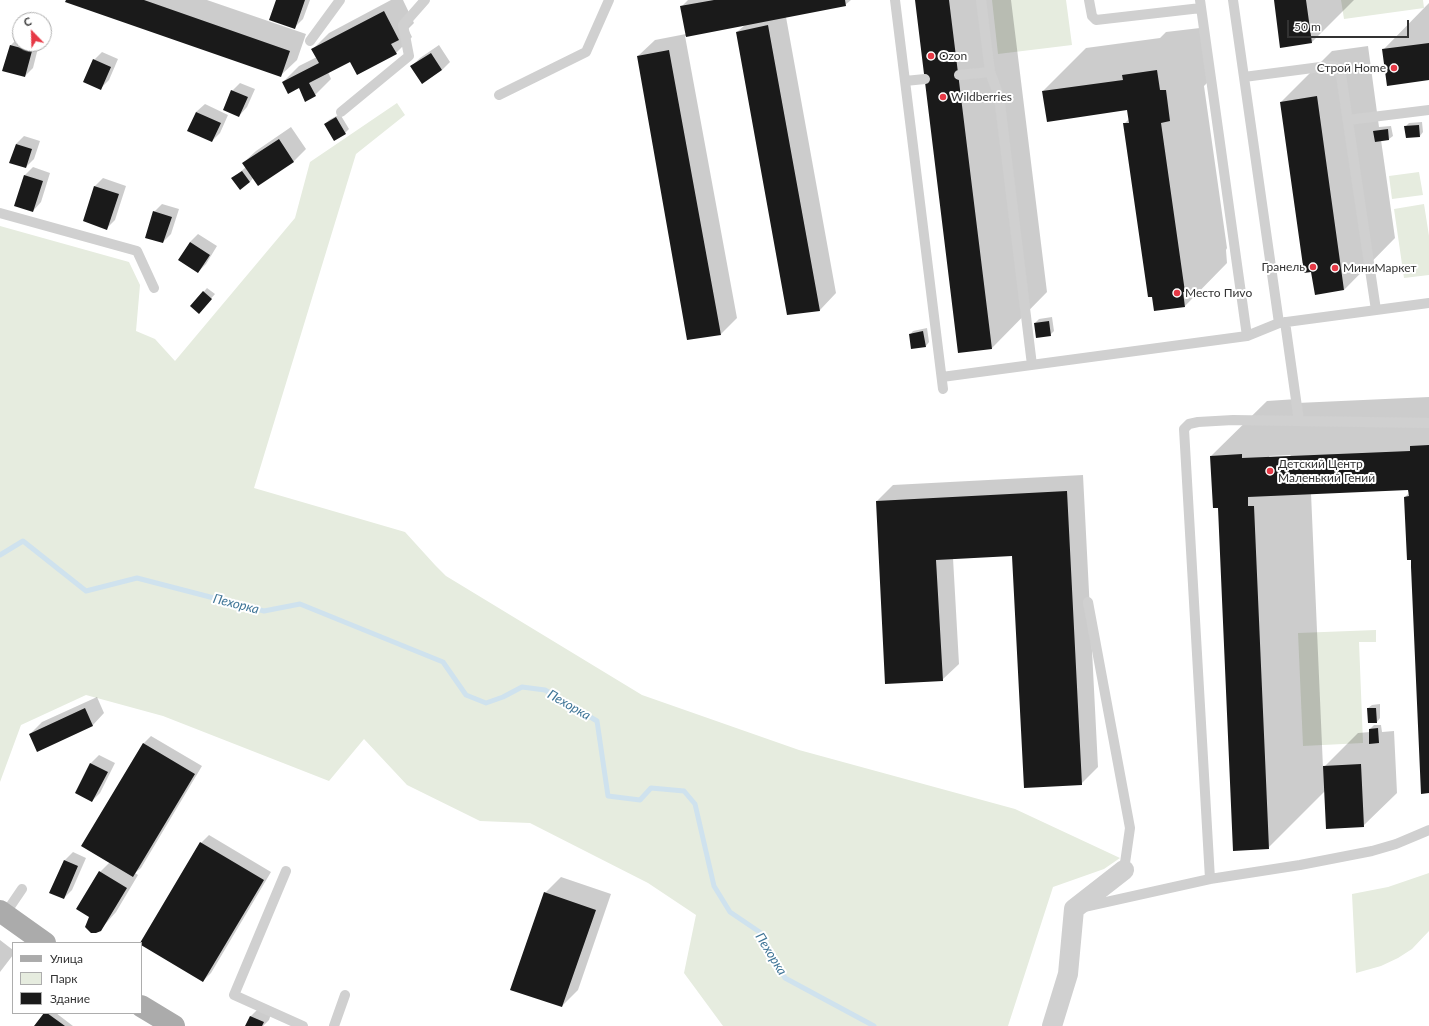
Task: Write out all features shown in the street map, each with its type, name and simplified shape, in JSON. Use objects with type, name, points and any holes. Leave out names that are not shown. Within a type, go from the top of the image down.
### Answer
[{"type":"main road","points":[[2,913],[44,942]]},
{"type":"main road","points":[[142,1007],[174,1026]]},
{"type":"street","points":[[1053,1023],[1068,974],[1074,909],[1124,870]]},
{"type":"lane","points":[[310,41],[340,0]]},
{"type":"lane","points":[[341,112],[409,56],[403,25],[425,0]]},
{"type":"lane","points":[[499,95],[586,52],[609,0]]},
{"type":"lane","points":[[895,0],[943,389]]},
{"type":"lane","points":[[981,0],[990,72],[999,96],[1032,365]]},
{"type":"lane","points":[[1089,0],[1092,16],[1096,20],[1200,4],[1247,336]]},
{"type":"lane","points":[[1233,0],[1282,322],[1299,421]]},
{"type":"lane","points":[[1244,77],[1328,66],[1336,68],[1341,75],[1376,310]]},
{"type":"lane","points":[[959,75],[990,72]]},
{"type":"lane","points":[[905,81],[924,79]]},
{"type":"lane","points":[[1348,120],[1429,110]]},
{"type":"lane","points":[[0,213],[137,251],[154,288]]},
{"type":"lane","points":[[942,377],[1247,336],[1282,322],[1429,303]]},
{"type":"lane","points":[[1210,879],[1184,429],[1189,424],[1198,422],[1233,420],[1429,423]]},
{"type":"lane","points":[[1088,602],[1130,828],[1124,870]]},
{"type":"lane","points":[[1074,909],[1210,879],[1300,865],[1372,851],[1396,844],[1429,830]]},
{"type":"lane","points":[[286,871],[234,995],[303,1026]]},
{"type":"lane","points":[[2,913],[22,889]]},
{"type":"lane","points":[[334,1026],[345,995]]},
{"type":"green space","points":[[992,0],[1066,0],[1072,45],[998,54]]},
{"type":"green space","points":[[1341,0],[1423,0],[1424,8],[1344,19]]},
{"type":"green space","points":[[397,103],[405,115],[356,154],[254,488],[405,532],[446,576],[642,695],[799,750],[1015,809],[1120,858],[1104,869],[1053,887],[1008,1026],[723,1026],[684,973],[696,915],[648,883],[530,823],[480,821],[407,785],[364,739],[329,781],[163,716],[86,695],[21,725],[0,782],[0,226],[129,262],[140,285],[136,331],[155,339],[175,361],[295,218],[310,162]]},
{"type":"green space","points":[[1419,172],[1423,195],[1392,199],[1389,176]]},
{"type":"green space","points":[[1424,204],[1429,236],[1429,275],[1404,278],[1394,209]]},
{"type":"green space","points":[[1376,630],[1376,642],[1359,642],[1363,743],[1303,746],[1298,633]]},
{"type":"green space","points":[[1429,873],[1429,931],[1412,949],[1398,958],[1381,966],[1356,973],[1352,894],[1388,887]]},
{"type":"building","points":[[66,0],[144,0],[290,51],[281,77],[65,2]]},
{"type":"building","points":[[276,0],[305,0],[295,29],[269,20]]},
{"type":"building","points":[[714,0],[845,0],[846,6],[686,37],[680,6]]},
{"type":"building","points":[[915,0],[949,0],[992,349],[958,353]]},
{"type":"building","points":[[1274,0],[1306,0],[1312,43],[1280,48]]},
{"type":"building","points":[[384,11],[399,40],[391,44],[397,54],[357,75],[350,62],[309,83],[316,96],[305,102],[299,88],[288,94],[282,82],[319,63],[311,49]]},
{"type":"building","points":[[768,25],[820,311],[787,315],[736,32]]},
{"type":"building","points":[[1429,43],[1429,80],[1387,86],[1382,49]]},
{"type":"building","points":[[10,45],[12,46],[12,52],[32,52],[25,77],[2,71]]},
{"type":"building","points":[[669,50],[721,335],[687,340],[637,56]]},
{"type":"building","points":[[431,53],[442,70],[422,84],[410,66]]},
{"type":"building","points":[[93,59],[111,67],[101,90],[83,82]]},
{"type":"building","points":[[1157,70],[1160,90],[1166,90],[1170,121],[1161,123],[1185,292],[1183,292],[1185,307],[1154,311],[1152,297],[1148,297],[1123,123],[1129,123],[1127,110],[1047,122],[1042,91],[1123,80],[1122,75]]},
{"type":"building","points":[[231,90],[248,97],[239,117],[223,110]]},
{"type":"building","points":[[1317,96],[1344,290],[1315,295],[1311,272],[1304,273],[1280,102]]},
{"type":"building","points":[[196,112],[221,123],[212,142],[187,131]]},
{"type":"building","points":[[336,117],[346,134],[334,141],[324,124]]},
{"type":"building","points":[[1419,125],[1420,137],[1406,138],[1404,126]]},
{"type":"building","points":[[1388,129],[1389,140],[1375,142],[1373,131]]},
{"type":"building","points":[[279,139],[294,162],[258,186],[242,163]]},
{"type":"building","points":[[16,144],[32,149],[26,168],[9,163]]},
{"type":"building","points":[[242,171],[250,182],[240,190],[231,178]]},
{"type":"building","points":[[24,175],[43,181],[33,212],[14,206]]},
{"type":"building","points":[[94,186],[119,194],[107,230],[83,221]]},
{"type":"building","points":[[153,211],[172,217],[163,243],[145,238]]},
{"type":"building","points":[[190,242],[210,255],[198,273],[178,260]]},
{"type":"building","points":[[203,291],[212,299],[199,314],[190,306]]},
{"type":"building","points":[[1049,321],[1051,336],[1036,338],[1034,323]]},
{"type":"building","points":[[923,331],[926,347],[911,349],[909,334]]},
{"type":"building","points":[[1429,445],[1429,793],[1421,794],[1411,560],[1407,560],[1404,497],[1409,496],[1408,490],[1248,497],[1248,506],[1254,506],[1269,849],[1233,851],[1218,508],[1213,508],[1210,456],[1242,454],[1242,458],[1410,451],[1410,446]]},
{"type":"building","points":[[1067,491],[1082,785],[1024,788],[1012,556],[936,560],[943,681],[885,684],[876,501]]},
{"type":"building","points":[[85,708],[93,726],[37,752],[29,734]]},
{"type":"building","points":[[1367,708],[1376,708],[1377,723],[1368,723]]},
{"type":"building","points":[[1378,728],[1379,743],[1369,744],[1369,729]]},
{"type":"building","points":[[143,743],[195,774],[133,877],[81,846]]},
{"type":"building","points":[[90,763],[108,772],[92,802],[75,793]]},
{"type":"building","points":[[1361,764],[1364,827],[1326,829],[1323,766]]},
{"type":"building","points":[[200,842],[264,880],[203,982],[142,946],[142,942],[141,942]]},
{"type":"building","points":[[64,860],[78,866],[64,899],[49,893]]},
{"type":"building","points":[[99,871],[127,888],[101,931],[91,933],[85,927],[89,917],[76,909]]},
{"type":"building","points":[[544,892],[596,910],[562,1007],[510,990]]},
{"type":"building","points":[[43,1014],[48,1014],[65,1026],[34,1026]]},
{"type":"building","points":[[250,1016],[264,1022],[262,1026],[245,1026]]},
{"type":"waterway","name":"Пехорка","points":[[0,555],[23,541],[86,591],[137,578],[264,611],[300,604],[443,662],[466,695],[486,703],[503,697],[522,687],[545,690],[597,721],[608,796],[640,800],[651,788],[684,791],[695,804],[714,886],[730,912],[761,933],[785,978],[874,1026]]},
{"type":"place","name":"Ozon","points":[[931,56]]},
{"type":"place","name":"Строй Home","points":[[1394,68]]},
{"type":"place","name":"Wildberries","points":[[943,97]]},
{"type":"place","name":"Гранель","points":[[1313,267]]},
{"type":"place","name":"МиниМаркет","points":[[1335,268]]},
{"type":"place","name":"Место Пиvо","points":[[1177,293]]},
{"type":"place","name":"Детский Центр Маленький Гений","points":[[1270,471]]}]
